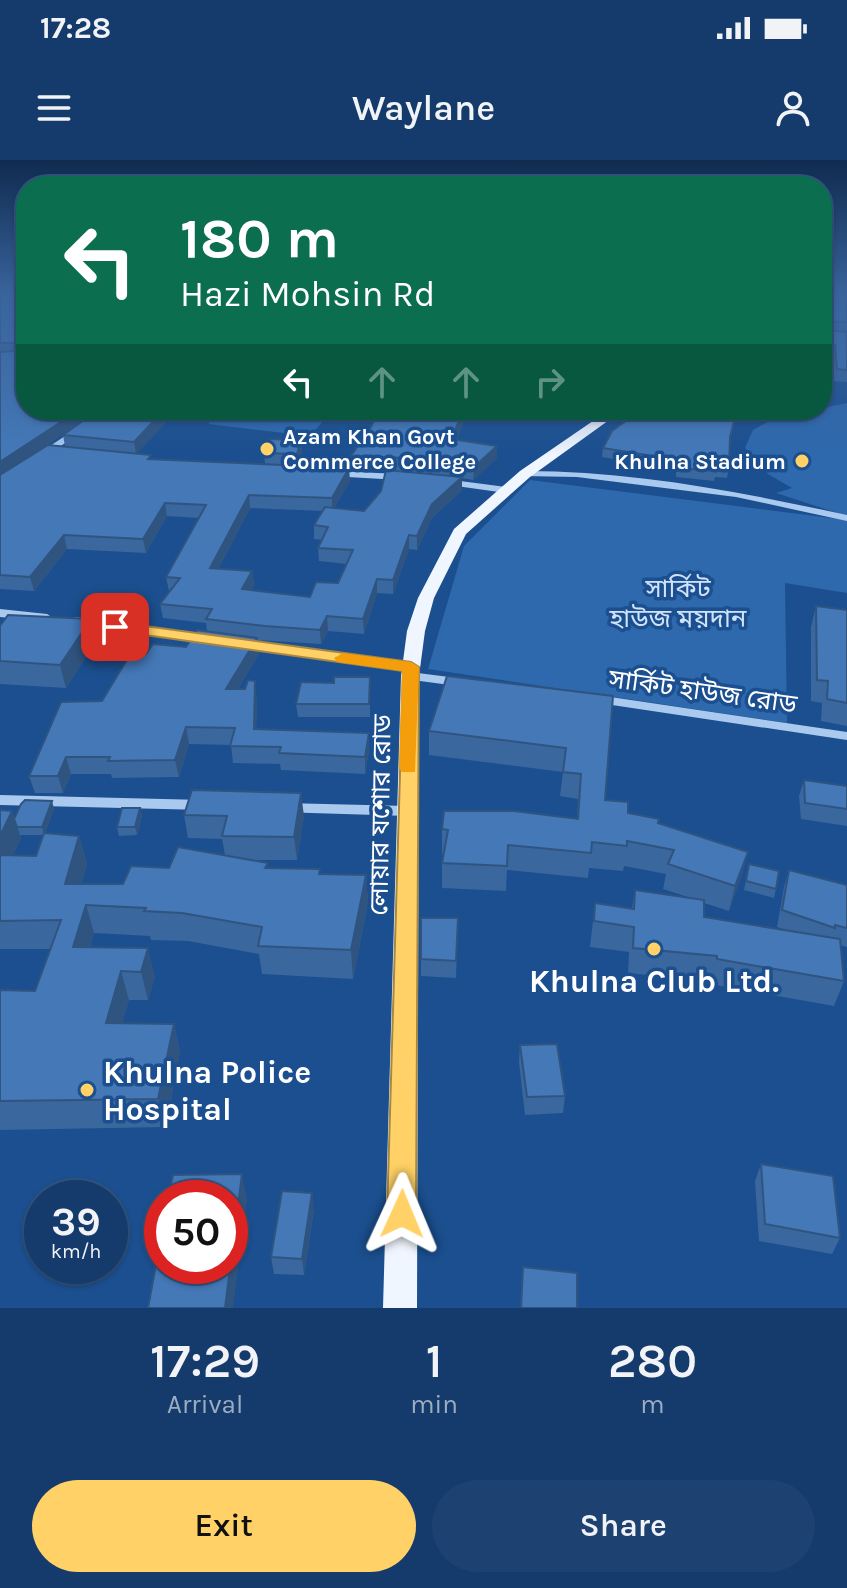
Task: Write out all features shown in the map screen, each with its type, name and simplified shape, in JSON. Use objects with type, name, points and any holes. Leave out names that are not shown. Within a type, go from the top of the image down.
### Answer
[{"type":"main road","name":"লোয়ার যশোর রোড","points":[[400,1308],[410,672],[416,631],[426,598],[459,532],[525,474],[603,420]]},
{"type":"street","points":[[34,459],[94,420]]},
{"type":"street","points":[[46,451],[60,453]]},
{"type":"street","points":[[319,474],[407,477]]},
{"type":"street","points":[[525,474],[577,474],[736,494],[847,518]]},
{"type":"street","points":[[435,481],[506,490]]},
{"type":"street","points":[[0,613],[481,685]]},
{"type":"street","name":"সার্কিট হাউজ রোড","points":[[588,698],[847,736]]},
{"type":"street","points":[[0,800],[220,806]]},
{"type":"street","points":[[267,807],[408,811]]},
{"type":"green space","name":"Khulna Stadium","points":[[847,403],[847,516],[776,493],[792,488],[768,474],[745,448],[753,430],[771,420],[832,420],[832,406]]},
{"type":"green space","points":[[213,420],[324,420],[310,436],[208,424]]},
{"type":"green space","name":"সার্কিট হাউজ ময়দান","points":[[530,480],[847,520],[847,593],[785,583],[787,723],[428,669],[464,546]]},
{"type":"building","points":[[835,348],[847,348],[847,370],[837,369]]},
{"type":"building","points":[[16,351],[16,420],[64,420],[0,462],[0,352]]},
{"type":"building","points":[[84,420],[155,420],[134,442],[63,435]]},
{"type":"building","points":[[374,420],[460,420],[451,439],[497,446],[474,467],[407,458],[351,456]]},
{"type":"building","points":[[627,420],[734,420],[730,437],[729,468],[716,467],[716,471],[677,468],[678,460],[603,448],[612,431]]},
{"type":"building","points":[[268,439],[301,440],[297,454],[264,453]]},
{"type":"building","points":[[48,445],[151,455],[148,459],[349,468],[332,498],[249,495],[210,568],[252,571],[242,589],[310,597],[316,582],[338,583],[353,550],[318,548],[328,527],[314,525],[325,507],[364,511],[381,491],[386,470],[462,477],[432,504],[417,536],[409,535],[393,580],[377,579],[363,619],[327,616],[320,630],[265,626],[206,619],[212,609],[160,604],[180,578],[166,577],[206,505],[165,503],[143,539],[64,535],[30,577],[0,575],[0,475]]},
{"type":"building","points":[[816,606],[847,610],[847,703],[827,699],[828,681],[817,680]]},
{"type":"building","points":[[8,615],[91,619],[60,665],[0,661],[0,626]]},
{"type":"building","points":[[197,630],[257,638],[226,689],[245,689],[248,680],[255,681],[254,729],[369,733],[365,757],[279,753],[281,747],[230,746],[235,728],[186,727],[175,760],[108,761],[110,757],[66,757],[58,776],[29,776],[61,702],[102,701],[131,653],[146,654],[153,644],[186,647]]},
{"type":"building","points":[[447,676],[613,696],[605,800],[628,802],[628,813],[659,819],[658,823],[748,852],[735,886],[668,864],[674,850],[627,841],[627,846],[592,842],[591,853],[508,845],[507,866],[442,863],[448,830],[442,829],[444,811],[514,811],[578,819],[581,774],[563,772],[566,748],[429,731]]},
{"type":"building","points":[[334,677],[370,677],[369,704],[296,704],[301,682],[334,683]]},
{"type":"building","points":[[804,780],[847,786],[847,809],[805,803]]},
{"type":"building","points":[[192,790],[301,793],[294,837],[222,836],[227,816],[184,815]]},
{"type":"building","points":[[25,800],[52,801],[42,827],[17,827],[14,819]]},
{"type":"building","points":[[122,808],[140,808],[135,827],[117,827]]},
{"type":"building","points":[[0,810],[12,811],[0,836]]},
{"type":"building","points":[[44,833],[79,836],[65,884],[123,884],[131,866],[169,868],[178,847],[268,863],[265,868],[320,869],[319,874],[366,875],[351,950],[258,946],[262,927],[182,913],[144,911],[146,908],[86,905],[73,947],[148,948],[141,972],[121,971],[106,1023],[174,1024],[158,1099],[0,1101],[0,990],[35,991],[61,920],[0,921],[0,855],[36,856]]},
{"type":"building","points":[[749,864],[779,871],[776,889],[746,881]]},
{"type":"building","points":[[789,870],[847,885],[847,928],[835,925],[835,928],[782,910]]},
{"type":"building","points":[[635,890],[704,900],[704,917],[840,939],[844,981],[717,959],[717,956],[633,948],[634,927],[594,921],[595,903],[634,909]]},
{"type":"building","points":[[421,918],[458,918],[456,961],[421,959]]},
{"type":"building","points":[[557,1044],[565,1096],[527,1097],[520,1045]]},
{"type":"building","points":[[761,1164],[833,1176],[840,1238],[765,1224]]},
{"type":"building","points":[[242,1174],[241,1180],[172,1180],[173,1175]]},
{"type":"building","points":[[282,1191],[312,1193],[302,1259],[271,1257]]},
{"type":"building","points":[[523,1267],[577,1273],[577,1308],[521,1308]]},
{"type":"building","points":[[152,1284],[228,1284],[225,1308],[148,1308]]},
{"type":"slow traffic","points":[[343,658],[411,667],[408,768]]},
{"type":"place","name":"Azam Khan Govt Commerce College","points":[[267,449]]},
{"type":"place","name":"Khulna Stadium","points":[[802,461]]},
{"type":"place","name":"Khulna Club Ltd.","points":[[654,949]]},
{"type":"place","name":"Khulna Police Hospital","points":[[87,1090]]},
{"type":"route","points":[[115,627],[411,667],[402,1214]]}]
